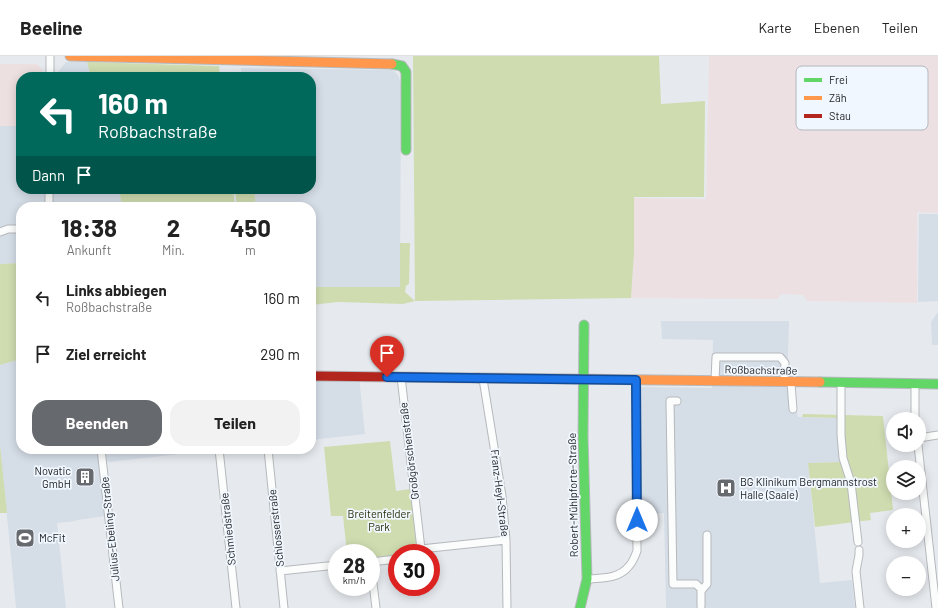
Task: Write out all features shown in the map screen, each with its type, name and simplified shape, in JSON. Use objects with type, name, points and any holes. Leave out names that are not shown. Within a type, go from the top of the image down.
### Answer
[{"type":"street","points":[[50,56],[50,72]]},
{"type":"street","points":[[70,56],[396,64],[402,66],[406,72],[406,150]]},
{"type":"street","points":[[0,232],[8,229],[16,229]]},
{"type":"street","points":[[584,325],[584,380]]},
{"type":"street","points":[[715,381],[716,357],[780,357],[785,362],[792,409]]},
{"type":"street","name":"Roßbachstraße","points":[[316,376],[938,384]]},
{"type":"street","name":"Großgörschenstraße","points":[[401,378],[419,544]]},
{"type":"street","name":"Franz-Heyl-Straße","points":[[483,379],[502,496],[506,540],[507,608]]},
{"type":"street","name":"Robert-Mühlpforte-Straße","points":[[580,608],[587,579],[583,436],[584,380]]},
{"type":"street","points":[[587,579],[617,576],[629,566],[637,551],[636,380]]},
{"type":"street","points":[[841,383],[841,435],[843,458],[851,483],[858,542]]},
{"type":"street","points":[[915,384],[915,412]]},
{"type":"street","points":[[677,401],[670,401],[674,480],[674,584],[696,584],[701,589],[702,606]]},
{"type":"street","points":[[926,437],[938,435]]},
{"type":"street","points":[[919,452],[935,567],[936,608]]},
{"type":"street","name":"Julius-Ebeling-Straße","points":[[102,454],[119,608]]},
{"type":"street","name":"Schmiedstraße","points":[[220,454],[236,608]]},
{"type":"street","name":"Schlosserstraße","points":[[268,454],[284,608]]},
{"type":"street","points":[[701,591],[707,584],[707,535]]},
{"type":"street","points":[[440,548],[506,540]]},
{"type":"street","points":[[859,550],[856,571],[860,608]]},
{"type":"street","points":[[280,571],[328,566]]},
{"type":"street","points":[[375,596],[376,608]]},
{"type":"shaded area","points":[[709,56],[938,56],[938,213],[917,212],[917,303],[807,301],[803,295],[782,294],[777,299],[631,298],[634,252],[634,198],[706,199]]},
{"type":"shaded area","points":[[66,62],[87,62],[90,72],[58,72]]},
{"type":"shaded area","points":[[0,64],[37,64],[43,72],[16,72],[16,126],[0,126]]},
{"type":"shaded area","points":[[241,68],[393,70],[398,75],[401,83],[400,287],[316,287],[316,202],[255,202],[255,194],[316,194],[316,72],[241,72]]},
{"type":"shaded area","points":[[0,126],[16,126],[16,194],[120,194],[121,202],[16,202],[16,263],[0,264]]},
{"type":"shaded area","points":[[919,214],[938,214],[938,301],[918,302]]},
{"type":"shaded area","points":[[937,313],[938,345],[932,345],[931,322]]},
{"type":"shaded area","name":"BG Klinikum Bergmannstrost Halle (Saale)","points":[[661,321],[789,321],[787,387],[793,387],[798,417],[838,418],[840,462],[808,463],[820,583],[852,580],[855,608],[666,608],[664,513],[642,514],[641,387],[712,388],[713,340],[662,339]]},
{"type":"shaded area","points":[[16,360],[16,454],[99,454],[105,516],[57,523],[66,608],[16,608],[0,445],[0,365]]},
{"type":"shaded area","points":[[316,376],[359,377],[365,434],[316,439]]},
{"type":"shaded area","points":[[106,454],[179,454],[109,462]]},
{"type":"green space","points":[[413,56],[659,56],[661,104],[705,101],[704,197],[634,197],[634,252],[631,298],[415,301]]},
{"type":"green space","points":[[87,62],[219,66],[220,72],[90,72]]},
{"type":"green space","points":[[120,194],[234,194],[234,202],[121,202]]},
{"type":"green space","points":[[236,194],[255,194],[255,202],[236,202]]},
{"type":"green space","points":[[400,243],[410,243],[409,284],[406,286],[405,292],[415,301],[403,304],[338,302],[316,304],[316,287],[400,287]]},
{"type":"green space","points":[[16,263],[16,360],[0,365],[0,264]]},
{"type":"green space","points":[[803,414],[883,416],[888,460],[886,460],[886,500],[892,500],[893,508],[886,508],[886,511],[870,513],[871,520],[815,527],[808,463],[840,462],[838,418],[802,417]]},
{"type":"green space","name":"Breitenfelder Park","points":[[390,441],[396,491],[410,489],[416,544],[388,544],[388,558],[380,558],[380,544],[346,544],[343,516],[331,516],[324,447]]},
{"type":"green space","points":[[0,445],[7,513],[0,513]]},
{"type":"traffic: fast","points":[[392,64],[402,66],[406,72],[406,150]]},
{"type":"traffic: fast","points":[[580,608],[587,579],[583,436],[584,325]]},
{"type":"traffic: fast","points":[[820,382],[938,384]]},
{"type":"traffic: slow","points":[[70,56],[392,64]]},
{"type":"traffic: slow","points":[[478,378],[820,382]]},
{"type":"traffic: jam","points":[[316,376],[478,378]]},
{"type":"place","name":"Novatic GmbH","points":[[85,477]]},
{"type":"place","name":"BG Klinikum Bergmannstrost Halle (Saale)","points":[[726,488]]},
{"type":"place","name":"McFit","points":[[25,538]]},
{"type":"route","points":[[387,377],[523,380],[636,380],[637,520]]}]
